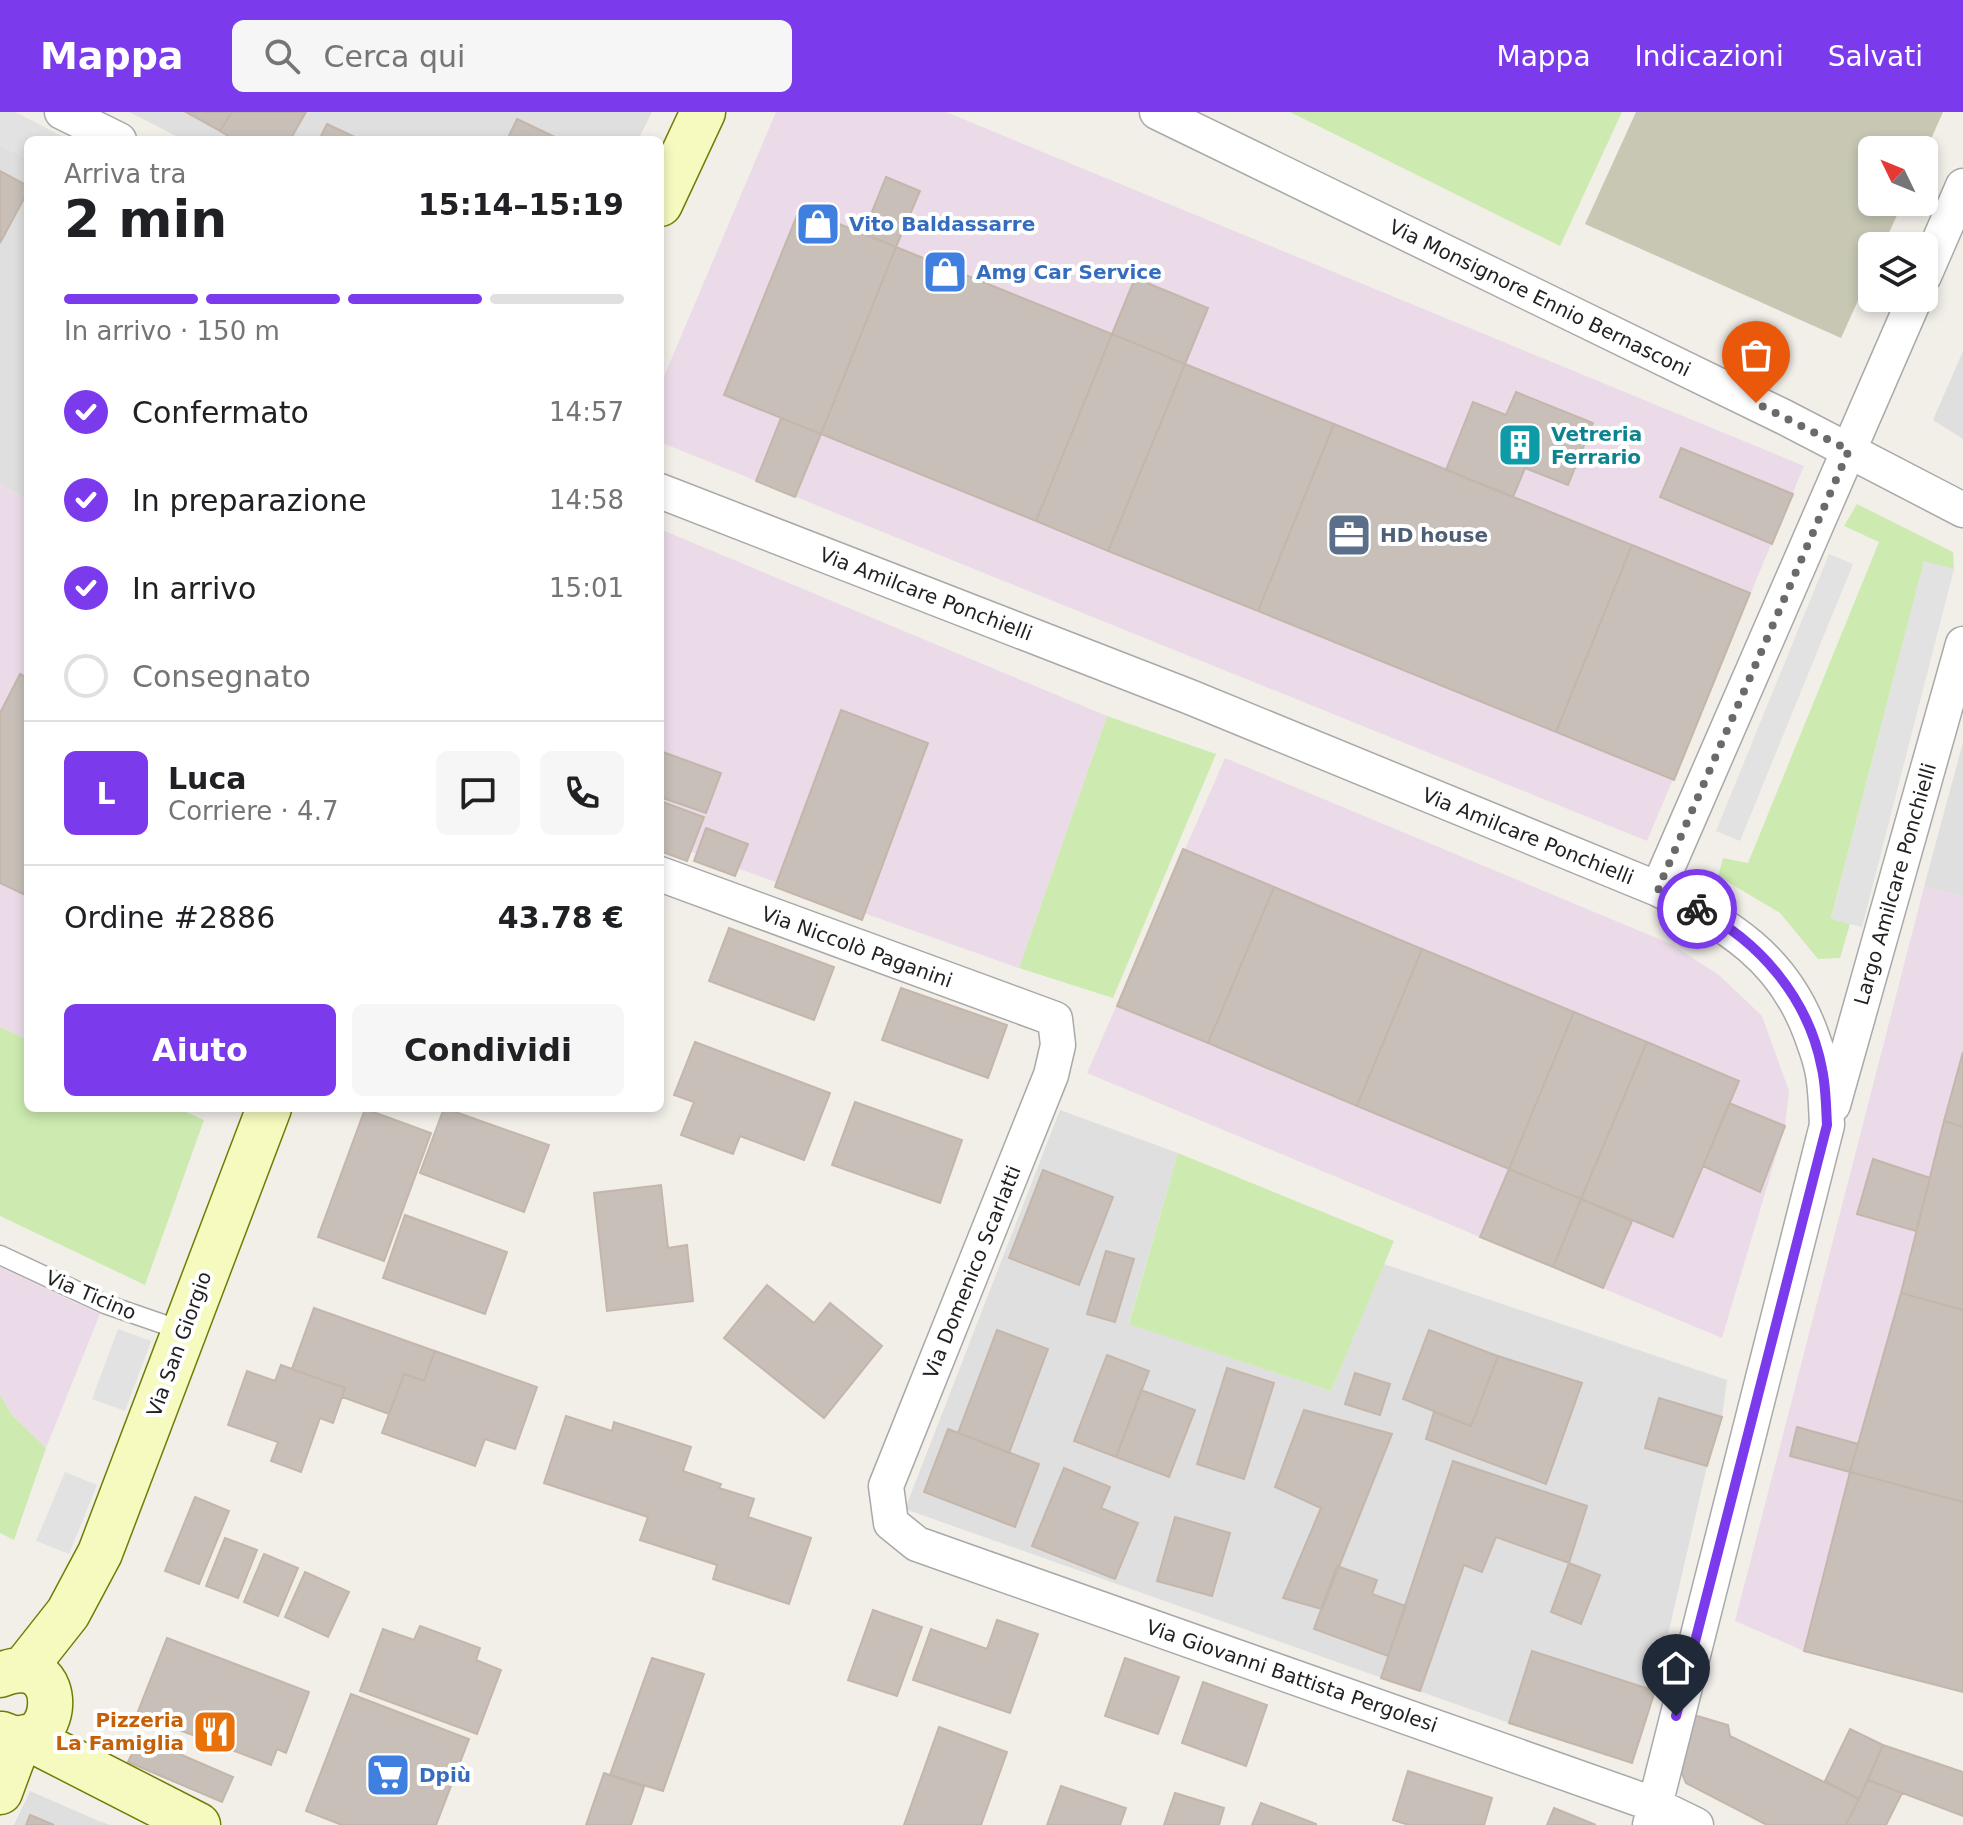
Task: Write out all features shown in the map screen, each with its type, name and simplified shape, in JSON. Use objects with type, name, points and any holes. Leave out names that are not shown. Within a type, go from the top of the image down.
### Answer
[{"type":"street","points":[[62,112],[111,136]]},
{"type":"street","points":[[664,195],[703,112]]},
{"type":"street","name":"Via Monsignore Ennio Bernasconi","points":[[1157,112],[1849,450],[1963,510]]},
{"type":"street","points":[[1938,244],[1963,186]]},
{"type":"street","points":[[1658,889],[1909,312]]},
{"type":"street","name":"Via Amilcare Ponchielli","points":[[664,493],[1190,697],[1658,889],[1708,914],[1744,939],[1773,966],[1799,1002],[1822,1069],[1827,1125],[1652,1814]]},
{"type":"street","name":"Largo Amilcare Ponchielli","points":[[1827,1125],[1963,644]]},
{"type":"street","name":"Via Niccolò Paganini","points":[[664,875],[1055,1019]]},
{"type":"street","name":"Via Domenico Scarlatti","points":[[891,1523],[886,1486],[1051,1075],[1058,1045],[1055,1019]]},
{"type":"street","name":"Via San Giorgio","points":[[0,1792],[24,1710],[88,1580],[138,1457],[267,1112]]},
{"type":"street","name":"Via Giovanni Battista Pergolesi","points":[[891,1523],[917,1544],[1652,1814],[1696,1825]]},
{"type":"street","points":[[24,1710],[92,1770],[198,1825]]},
{"type":"lane","name":"Via Ticino","points":[[0,1255],[105,1304],[183,1331]]},
{"type":"shaded area","points":[[0,112],[15,112],[62,136],[24,136],[24,157],[0,145]]},
{"type":"shaded area","points":[[129,112],[652,112],[640,136],[176,136]]},
{"type":"shaded area","points":[[776,112],[946,112],[1804,466],[1647,841],[664,444],[664,377]]},
{"type":"shaded area","points":[[1636,112],[1943,112],[1932,136],[1858,136],[1858,216],[1897,216],[1889,232],[1858,232],[1858,301],[1841,338],[1585,224]]},
{"type":"shaded area","points":[[0,145],[24,157],[24,497],[0,485]]},
{"type":"shaded area","points":[[1963,351],[1963,439],[1933,420]]},
{"type":"shaded area","points":[[0,485],[24,497],[24,1038],[0,1027]]},
{"type":"shaded area","points":[[664,531],[1107,716],[1019,968],[664,842]]},
{"type":"shaded area","points":[[1829,554],[1853,564],[1740,841],[1716,831]]},
{"type":"shaded area","points":[[1924,561],[1954,569],[1862,927],[1831,919]]},
{"type":"shaded area","points":[[1963,742],[1963,896],[1924,887]]},
{"type":"shaded area","points":[[1225,758],[1671,944],[1719,975],[1762,1016],[1789,1091],[1785,1126],[1722,1338],[1087,1073]]},
{"type":"shaded area","points":[[1924,887],[1963,896],[1963,1692],[1804,1651],[1735,1621]]},
{"type":"shaded area","points":[[1060,1110],[1178,1153],[1129,1323],[1331,1391],[1384,1264],[1727,1380],[1722,1417],[1707,1466],[1655,1691],[1632,1763],[1509,1723],[905,1509]]},
{"type":"shaded area","points":[[0,1267],[100,1314],[46,1448],[12,1415],[0,1395]]},
{"type":"shaded area","points":[[118,1329],[151,1341],[125,1411],[92,1399]]},
{"type":"shaded area","points":[[65,1472],[97,1485],[69,1554],[36,1541]]},
{"type":"shaded area","points":[[30,1791],[94,1819],[110,1825],[14,1825]]},
{"type":"green space","points":[[1290,112],[1622,112],[1560,246]]},
{"type":"green space","points":[[1857,504],[1953,552],[1954,569],[1924,562],[1831,918],[1850,924],[1840,958],[1818,959],[1780,913],[1718,876],[1723,858],[1748,863],[1879,542],[1844,526]]},
{"type":"green space","points":[[1107,716],[1216,754],[1113,998],[1019,968]]},
{"type":"green space","points":[[0,1027],[24,1038],[24,1112],[186,1112],[204,1120],[145,1285],[0,1216]]},
{"type":"green space","points":[[1178,1153],[1394,1241],[1331,1391],[1129,1324]]},
{"type":"green space","points":[[0,1395],[12,1415],[46,1448],[14,1540],[0,1533]]},
{"type":"building","points":[[186,112],[232,112],[220,131]]},
{"type":"building","points":[[232,112],[306,112],[292,136],[228,136],[220,131]]},
{"type":"building","points":[[517,119],[553,136],[509,136]]},
{"type":"building","points":[[327,124],[352,136],[321,136]]},
{"type":"building","points":[[0,171],[24,184],[24,198],[0,243]]},
{"type":"building","points":[[886,177],[920,191],[896,247],[863,234]]},
{"type":"building","points":[[800,208],[896,247],[821,434],[724,395]]},
{"type":"building","points":[[896,247],[1112,334],[1036,521],[821,434]]},
{"type":"building","points":[[1135,278],[1208,308],[1185,364],[1112,334]]},
{"type":"building","points":[[1112,334],[1185,364],[1108,551],[1036,521]]},
{"type":"building","points":[[1185,364],[1334,424],[1258,611],[1108,551]]},
{"type":"building","name":"Vetreria Ferrario","points":[[1516,392],[1593,423],[1568,485],[1525,468],[1513,497],[1446,470],[1473,402],[1506,415]]},
{"type":"building","points":[[781,418],[821,434],[795,497],[756,481]]},
{"type":"building","points":[[1334,424],[1632,545],[1556,732],[1258,611]]},
{"type":"building","points":[[1681,448],[1793,494],[1772,544],[1660,497]]},
{"type":"building","points":[[1632,545],[1750,593],[1674,780],[1556,732]]},
{"type":"building","points":[[20,674],[24,676],[23,894],[0,883],[0,713]]},
{"type":"building","points":[[841,710],[928,743],[862,920],[775,887]]},
{"type":"building","points":[[664,752],[721,773],[706,813],[664,798]]},
{"type":"building","points":[[664,802],[704,817],[687,861],[664,852]]},
{"type":"building","points":[[706,828],[748,844],[735,876],[694,861]]},
{"type":"building","points":[[1183,849],[1274,887],[1208,1043],[1117,1006]]},
{"type":"building","points":[[1274,887],[1422,949],[1357,1106],[1208,1043]]},
{"type":"building","points":[[729,928],[834,967],[814,1020],[709,981]]},
{"type":"building","points":[[1422,949],[1574,1012],[1509,1169],[1357,1106]]},
{"type":"building","points":[[901,988],[1007,1025],[988,1078],[882,1040]]},
{"type":"building","points":[[1574,1012],[1647,1042],[1581,1199],[1509,1169]]},
{"type":"building","points":[[695,1042],[830,1093],[804,1160],[740,1136],[733,1154],[681,1135],[694,1102],[674,1095]]},
{"type":"building","points":[[1647,1042],[1739,1081],[1673,1237],[1581,1199]]},
{"type":"building","points":[[1963,1052],[1963,1127],[1944,1121]]},
{"type":"building","points":[[855,1102],[962,1140],[940,1203],[832,1165]]},
{"type":"building","points":[[1729,1103],[1785,1126],[1760,1192],[1703,1166]]},
{"type":"building","points":[[364,1112],[373,1112],[431,1133],[384,1261],[318,1237]]},
{"type":"building","points":[[443,1112],[455,1112],[549,1145],[524,1212],[420,1173]]},
{"type":"building","points":[[1944,1121],[1963,1127],[1963,1310],[1901,1293]]},
{"type":"building","points":[[1873,1159],[1930,1178],[1916,1231],[1857,1214]]},
{"type":"building","points":[[1509,1169],[1581,1199],[1553,1267],[1480,1237]]},
{"type":"building","points":[[1043,1170],[1113,1197],[1079,1285],[1009,1258]]},
{"type":"building","points":[[661,1185],[668,1248],[687,1245],[693,1301],[607,1311],[594,1193]]},
{"type":"building","points":[[1581,1199],[1632,1221],[1603,1288],[1553,1267]]},
{"type":"building","points":[[405,1215],[507,1252],[485,1314],[383,1278]]},
{"type":"building","points":[[1106,1251],[1134,1259],[1115,1322],[1087,1314]]},
{"type":"building","points":[[767,1285],[814,1323],[830,1303],[882,1346],[824,1418],[724,1338]]},
{"type":"building","points":[[1901,1293],[1963,1310],[1963,1502],[1850,1472]]},
{"type":"building","points":[[314,1308],[435,1351],[424,1381],[404,1374],[389,1414],[342,1397],[345,1388],[292,1369]]},
{"type":"building","points":[[997,1330],[1048,1349],[1009,1453],[958,1433]]},
{"type":"building","points":[[1429,1330],[1498,1356],[1471,1426],[1403,1399]]},
{"type":"building","points":[[435,1351],[537,1387],[515,1449],[485,1439],[475,1466],[382,1433],[404,1374],[424,1381]]},
{"type":"building","points":[[1107,1355],[1149,1371],[1116,1457],[1074,1441]]},
{"type":"building","points":[[1498,1356],[1582,1383],[1546,1484],[1426,1439],[1434,1412],[1471,1426]]},
{"type":"building","points":[[281,1365],[345,1388],[333,1423],[320,1418],[301,1472],[271,1461],[278,1442],[228,1425],[247,1371],[275,1381]]},
{"type":"building","points":[[1227,1368],[1274,1383],[1244,1479],[1197,1464]]},
{"type":"building","points":[[1355,1373],[1390,1384],[1380,1415],[1345,1404]]},
{"type":"building","points":[[1141,1390],[1195,1410],[1169,1477],[1116,1457]]},
{"type":"building","points":[[1659,1398],[1722,1417],[1707,1466],[1645,1448]]},
{"type":"building","points":[[1304,1410],[1392,1434],[1322,1609],[1283,1598],[1321,1508],[1275,1487]]},
{"type":"building","points":[[566,1416],[612,1431],[614,1422],[691,1447],[683,1471],[721,1484],[719,1488],[754,1499],[748,1517],[811,1538],[789,1604],[713,1579],[717,1565],[640,1540],[648,1517],[544,1483]]},
{"type":"building","points":[[1797,1427],[1858,1444],[1850,1472],[1790,1456]]},
{"type":"building","points":[[948,1429],[1039,1464],[1015,1527],[924,1492]]},
{"type":"building","points":[[1453,1461],[1587,1506],[1569,1563],[1496,1537],[1482,1572],[1464,1565],[1420,1691],[1381,1678]]},
{"type":"building","points":[[1064,1468],[1110,1487],[1101,1508],[1138,1523],[1115,1579],[1032,1546]]},
{"type":"building","points":[[1850,1472],[1963,1502],[1963,1692],[1804,1651]]},
{"type":"building","points":[[195,1497],[229,1511],[199,1584],[165,1571]]},
{"type":"building","points":[[1175,1517],[1230,1533],[1212,1596],[1157,1581]]},
{"type":"building","points":[[225,1538],[257,1550],[238,1598],[206,1586]]},
{"type":"building","points":[[264,1554],[298,1568],[278,1616],[244,1602]]},
{"type":"building","points":[[1569,1563],[1600,1575],[1581,1624],[1551,1612]]},
{"type":"building","points":[[1337,1566],[1377,1580],[1372,1594],[1406,1606],[1388,1656],[1314,1629]]},
{"type":"building","points":[[305,1572],[349,1592],[328,1637],[285,1617]]},
{"type":"building","points":[[873,1610],[922,1627],[897,1696],[848,1680]]},
{"type":"building","points":[[997,1620],[1038,1634],[1010,1713],[913,1680],[931,1629],[987,1649]]},
{"type":"building","points":[[420,1626],[480,1648],[476,1660],[501,1670],[477,1734],[360,1691],[383,1629],[414,1640]]},
{"type":"building","points":[[167,1638],[309,1692],[286,1753],[277,1749],[271,1765],[137,1714]]},
{"type":"building","points":[[1532,1651],[1655,1691],[1632,1763],[1509,1723]]},
{"type":"building","points":[[652,1658],[704,1674],[663,1791],[610,1775]]},
{"type":"building","points":[[1125,1658],[1179,1677],[1158,1734],[1105,1716]]},
{"type":"building","points":[[1203,1682],[1267,1705],[1246,1766],[1182,1743]]},
{"type":"building","name":"Dpiù","points":[[351,1694],[469,1739],[436,1825],[342,1825],[306,1811]]},
{"type":"building","points":[[1694,1715],[1728,1725],[1730,1736],[1859,1799],[1846,1825],[1767,1825],[1686,1783],[1678,1764]]},
{"type":"building","points":[[939,1727],[1007,1752],[981,1825],[904,1825]]},
{"type":"building","points":[[1850,1729],[1883,1745],[1859,1799],[1825,1781]]},
{"type":"building","points":[[140,1737],[233,1777],[222,1802],[128,1762]]},
{"type":"building","points":[[1883,1745],[1963,1772],[1963,1816],[1868,1780]]},
{"type":"building","points":[[1408,1771],[1492,1798],[1484,1825],[1409,1825],[1393,1820]]},
{"type":"building","points":[[604,1773],[644,1787],[631,1825],[586,1825]]},
{"type":"building","points":[[1868,1780],[1902,1793],[1886,1825],[1846,1825]]},
{"type":"building","points":[[1061,1786],[1126,1808],[1120,1825],[1047,1825]]},
{"type":"building","points":[[1175,1793],[1224,1808],[1219,1825],[1164,1825]]},
{"type":"building","points":[[1261,1803],[1316,1824],[1316,1825],[1252,1825]]},
{"type":"building","points":[[1554,1808],[1596,1825],[1547,1825]]},
{"type":"building","points":[[30,1815],[54,1825],[26,1825]]},
{"type":"way so far","points":[[1697,909],[1658,889],[1849,450],[1756,403]]},
{"type":"place","name":"Vito Baldassarre","points":[[818,224]]},
{"type":"place","name":"Amg Car Service","points":[[945,272]]},
{"type":"place","name":"Vetreria Ferrario","points":[[1520,445]]},
{"type":"place","name":"HD house","points":[[1349,535]]},
{"type":"place","name":"Pizzeria La Famiglia","points":[[215,1732]]},
{"type":"place","name":"Dpiù","points":[[388,1775]]},
{"type":"route","points":[[1676,1716],[1827,1125],[1822,1069],[1799,1002],[1773,966],[1744,939],[1697,909]]}]
